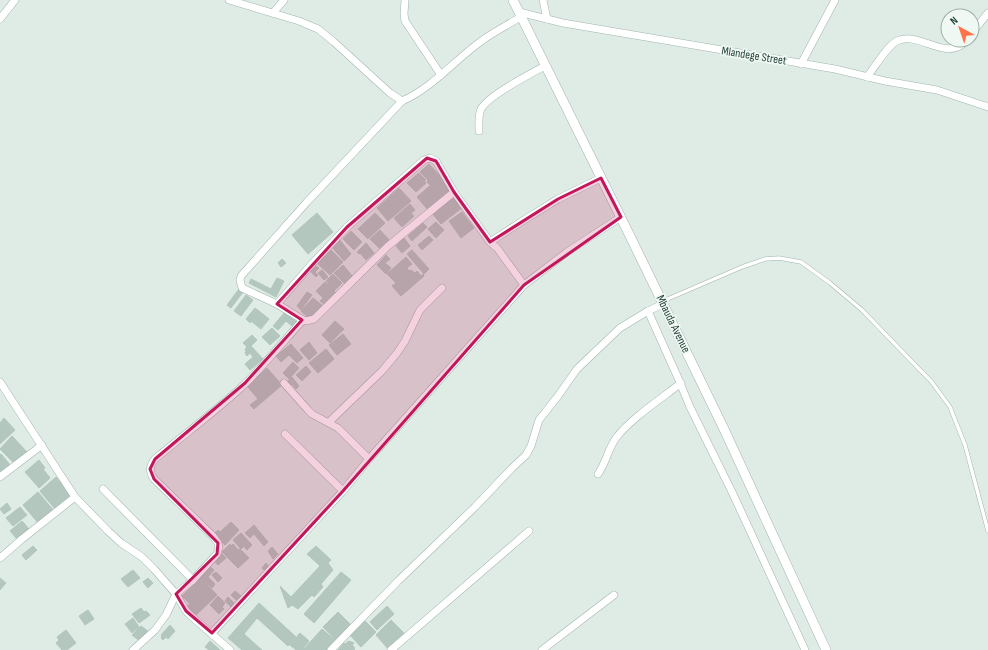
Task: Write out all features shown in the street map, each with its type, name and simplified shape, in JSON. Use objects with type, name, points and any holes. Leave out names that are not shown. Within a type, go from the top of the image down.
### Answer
[{"type":"street","points":[[0,19],[16,0]]},
{"type":"street","points":[[229,0],[299,21],[318,29],[390,93],[402,101]]},
{"type":"street","points":[[273,13],[284,0]]},
{"type":"street","points":[[405,0],[405,21],[441,74]]},
{"type":"street","name":"Mbauda Avenue","points":[[513,0],[663,303],[727,436],[826,650]]},
{"type":"street","points":[[543,0],[547,19]]},
{"type":"street","points":[[801,64],[835,0]]},
{"type":"street","points":[[980,22],[988,12]]},
{"type":"street","points":[[454,192],[388,246],[317,316],[310,320],[302,320],[277,304],[242,288],[240,280],[241,276],[307,202],[402,101],[413,96],[481,41],[521,14]]},
{"type":"street","name":"Mlandege Street","points":[[521,14],[563,23],[835,69],[885,82],[937,90],[988,107]]},
{"type":"street","points":[[867,77],[888,50],[896,42],[902,39],[917,40],[940,48]]},
{"type":"street","points":[[941,48],[955,48]]},
{"type":"street","points":[[479,131],[478,119],[481,110],[486,104],[503,90],[545,66]]},
{"type":"street","points":[[277,304],[347,227],[424,160],[430,158],[436,161],[454,192],[490,242],[497,248],[524,285]]},
{"type":"street","points":[[490,242],[558,200],[601,178]]},
{"type":"street","points":[[212,633],[343,491],[369,459],[524,285],[567,252],[621,217]]},
{"type":"street","points":[[329,422],[386,367],[405,341],[420,310],[442,288]]},
{"type":"street","points":[[331,650],[398,581],[475,507],[526,455],[532,446],[539,420],[577,369],[620,328],[663,303]]},
{"type":"street","points":[[648,311],[690,407],[733,494],[805,650]]},
{"type":"street","points":[[133,650],[155,630],[166,615],[176,594],[193,580],[217,554],[219,548],[218,543],[210,533],[154,479],[150,469],[152,464],[155,459],[225,402],[245,383],[262,366],[302,320]]},
{"type":"street","points":[[0,382],[75,497],[121,543],[142,557],[176,594],[186,611],[230,650]]},
{"type":"street","points":[[284,384],[308,410],[343,432],[369,459]]},
{"type":"street","points":[[598,474],[604,466],[612,444],[618,436],[636,419],[680,384]]},
{"type":"street","points":[[285,434],[343,491]]},
{"type":"street","points":[[0,477],[42,445]]},
{"type":"street","points":[[103,489],[193,580]]},
{"type":"street","points":[[0,558],[75,497]]},
{"type":"street","points":[[391,650],[529,531]]},
{"type":"street","points":[[542,650],[614,595]]},
{"type":"lane","points":[[663,303],[742,267],[765,259],[779,258],[802,262],[862,310],[931,381],[950,407],[965,445],[988,531]]},
{"type":"highlighted area","points":[[427,158],[436,161],[454,192],[490,242],[558,199],[601,178],[621,217],[524,285],[343,491],[212,633],[186,611],[176,594],[217,554],[218,543],[154,479],[150,469],[155,459],[245,383],[302,320],[277,304],[347,227]]},
{"type":"building","points":[[429,164],[440,176],[430,185],[427,182],[428,180],[420,172]]},
{"type":"building","points":[[419,173],[426,180],[424,181],[426,183],[416,192],[407,183]]},
{"type":"building","points":[[440,177],[452,190],[429,211],[417,197]]},
{"type":"building","points":[[399,188],[411,201],[388,221],[377,208]]},
{"type":"building","points":[[455,196],[463,207],[441,224],[432,213]]},
{"type":"building","points":[[410,204],[415,210],[411,213],[414,216],[402,227],[394,218]]},
{"type":"building","points":[[462,212],[474,228],[461,238],[449,221]]},
{"type":"building","points":[[317,213],[333,232],[308,254],[292,235]]},
{"type":"building","points":[[375,213],[385,223],[368,239],[358,229]]},
{"type":"building","points":[[436,222],[444,230],[436,238],[428,229]]},
{"type":"building","points":[[423,223],[427,227],[412,241],[408,236]]},
{"type":"building","points":[[380,230],[390,241],[381,250],[370,239]]},
{"type":"building","points":[[351,231],[362,242],[354,250],[343,239]]},
{"type":"building","points":[[429,236],[433,240],[422,250],[418,245]]},
{"type":"building","points":[[404,238],[410,246],[402,253],[396,246]]},
{"type":"building","points":[[339,239],[351,254],[344,261],[331,246]]},
{"type":"building","points":[[366,243],[374,253],[366,260],[360,253],[359,254],[357,252]]},
{"type":"building","points":[[330,249],[343,262],[330,275],[317,263]]},
{"type":"building","points":[[412,250],[429,269],[424,274],[407,254]]},
{"type":"building","points":[[386,255],[390,259],[385,263],[391,268],[386,274],[377,265]]},
{"type":"building","points":[[406,257],[412,264],[407,268],[409,271],[411,270],[415,273],[417,271],[421,276],[423,274],[424,276],[401,296],[392,286],[396,283],[387,274]]},
{"type":"building","points":[[282,259],[286,263],[281,267],[278,263]]},
{"type":"building","points":[[343,265],[354,278],[346,285],[334,273]]},
{"type":"building","points":[[316,266],[319,268],[315,272],[318,275],[316,277],[310,271]]},
{"type":"building","points":[[322,270],[328,277],[324,280],[318,273]]},
{"type":"building","points":[[333,274],[342,283],[334,291],[326,281]]},
{"type":"building","points":[[277,278],[284,281],[276,297],[249,283],[251,279],[271,289]]},
{"type":"building","points":[[325,282],[336,293],[324,304],[320,301],[323,298],[316,291]]},
{"type":"building","points":[[239,289],[243,292],[231,308],[227,305]]},
{"type":"building","points":[[307,292],[312,295],[301,310],[297,306]]},
{"type":"building","points":[[246,295],[253,300],[241,316],[234,311]]},
{"type":"building","points":[[313,298],[323,306],[311,320],[301,311]]},
{"type":"building","points":[[255,308],[269,319],[261,329],[246,319]]},
{"type":"building","points":[[285,312],[297,322],[293,327],[286,321],[278,330],[273,326]]},
{"type":"building","points":[[335,321],[344,329],[330,343],[322,335]]},
{"type":"building","points":[[272,328],[280,336],[270,345],[262,337]]},
{"type":"building","points":[[343,334],[351,344],[337,355],[329,345]]},
{"type":"building","points":[[252,335],[257,340],[251,346],[263,359],[250,370],[245,364],[253,357],[250,353],[247,356],[245,349],[247,347],[243,343]]},
{"type":"building","points":[[309,342],[317,353],[309,360],[300,350]]},
{"type":"building","points":[[291,344],[303,358],[297,363],[289,355],[281,362],[276,356]]},
{"type":"building","points":[[326,349],[334,359],[318,373],[309,363]]},
{"type":"building","points":[[293,362],[299,368],[289,379],[283,373]]},
{"type":"building","points":[[306,366],[311,372],[302,381],[296,375]]},
{"type":"building","points":[[267,368],[282,385],[254,409],[250,405],[258,399],[247,386]]},
{"type":"building","points":[[292,377],[299,386],[296,389],[292,384],[289,387],[286,383]]},
{"type":"building","points":[[4,418],[15,430],[0,444],[0,423]]},
{"type":"building","points":[[12,436],[27,452],[15,464],[0,449]]},
{"type":"building","points":[[1,454],[11,466],[0,475],[0,455]]},
{"type":"building","points":[[39,460],[45,468],[43,469],[50,478],[39,488],[25,472]]},
{"type":"building","points":[[56,477],[71,495],[55,509],[40,491]]},
{"type":"building","points":[[38,492],[54,511],[39,524],[23,505]]},
{"type":"building","points":[[7,503],[11,509],[4,514],[0,509]]},
{"type":"building","points":[[20,507],[27,515],[13,526],[6,518]]},
{"type":"building","points":[[22,521],[29,529],[17,539],[10,531]]},
{"type":"building","points":[[231,522],[239,530],[225,545],[214,534],[218,530],[220,532]]},
{"type":"building","points":[[254,525],[268,542],[264,546],[254,534],[250,538],[245,533]]},
{"type":"building","points":[[241,533],[252,545],[247,550],[244,546],[241,549],[233,540]]},
{"type":"building","points":[[230,544],[231,546],[233,544],[238,550],[240,549],[249,558],[238,568],[222,552]]},
{"type":"building","points":[[33,546],[37,550],[26,560],[22,555]]},
{"type":"building","points":[[316,546],[331,560],[328,563],[333,570],[321,584],[323,587],[314,597],[312,595],[298,609],[292,605],[288,608],[280,586],[291,597],[320,566],[307,554]]},
{"type":"building","points":[[272,547],[278,554],[273,559],[268,551]]},
{"type":"building","points":[[220,552],[226,558],[218,565],[213,560]]},
{"type":"building","points":[[266,563],[270,568],[266,572],[262,568]]},
{"type":"building","points":[[209,566],[214,570],[208,577],[215,584],[212,588],[200,576]]},
{"type":"building","points":[[133,570],[140,578],[128,587],[121,579]]},
{"type":"building","points":[[216,572],[222,578],[218,582],[212,575]]},
{"type":"building","points":[[341,572],[351,580],[314,623],[304,614]]},
{"type":"building","points":[[0,578],[6,583],[0,590]]},
{"type":"building","points":[[148,578],[153,583],[148,588],[143,582]]},
{"type":"building","points":[[201,578],[217,595],[195,616],[186,607],[190,604],[182,596]]},
{"type":"building","points":[[235,591],[241,596],[236,600],[231,595]]},
{"type":"building","points":[[218,596],[225,603],[222,607],[224,609],[219,614],[210,605]]},
{"type":"building","points":[[228,597],[234,603],[231,607],[225,601]]},
{"type":"building","points":[[259,603],[296,637],[288,646],[257,618],[244,634],[262,650],[242,650],[228,638]]},
{"type":"building","points":[[387,606],[394,614],[377,630],[370,622]]},
{"type":"building","points":[[141,608],[144,612],[146,611],[150,615],[139,623],[132,614]]},
{"type":"building","points":[[88,610],[94,619],[85,625],[79,616]]},
{"type":"building","points":[[338,612],[351,625],[336,640],[323,627]]},
{"type":"building","points":[[133,618],[139,627],[132,633],[125,624]]},
{"type":"building","points":[[391,620],[405,634],[389,650],[376,635]]},
{"type":"building","points":[[365,621],[376,632],[361,647],[350,635]]},
{"type":"building","points":[[170,625],[175,631],[168,639],[166,637],[163,640],[161,635]]},
{"type":"building","points":[[141,626],[149,632],[141,642],[132,635]]},
{"type":"building","points":[[322,629],[335,640],[327,650],[303,650]]},
{"type":"building","points":[[66,630],[76,643],[67,650],[62,650],[56,643],[59,640],[57,637]]},
{"type":"building","points":[[300,633],[309,641],[302,650],[296,650],[290,645]]},
{"type":"building","points":[[210,641],[220,650],[209,650],[205,647]]},
{"type":"building","points":[[349,641],[354,643],[352,645],[355,648],[354,650],[338,650],[344,643],[345,644]]}]
